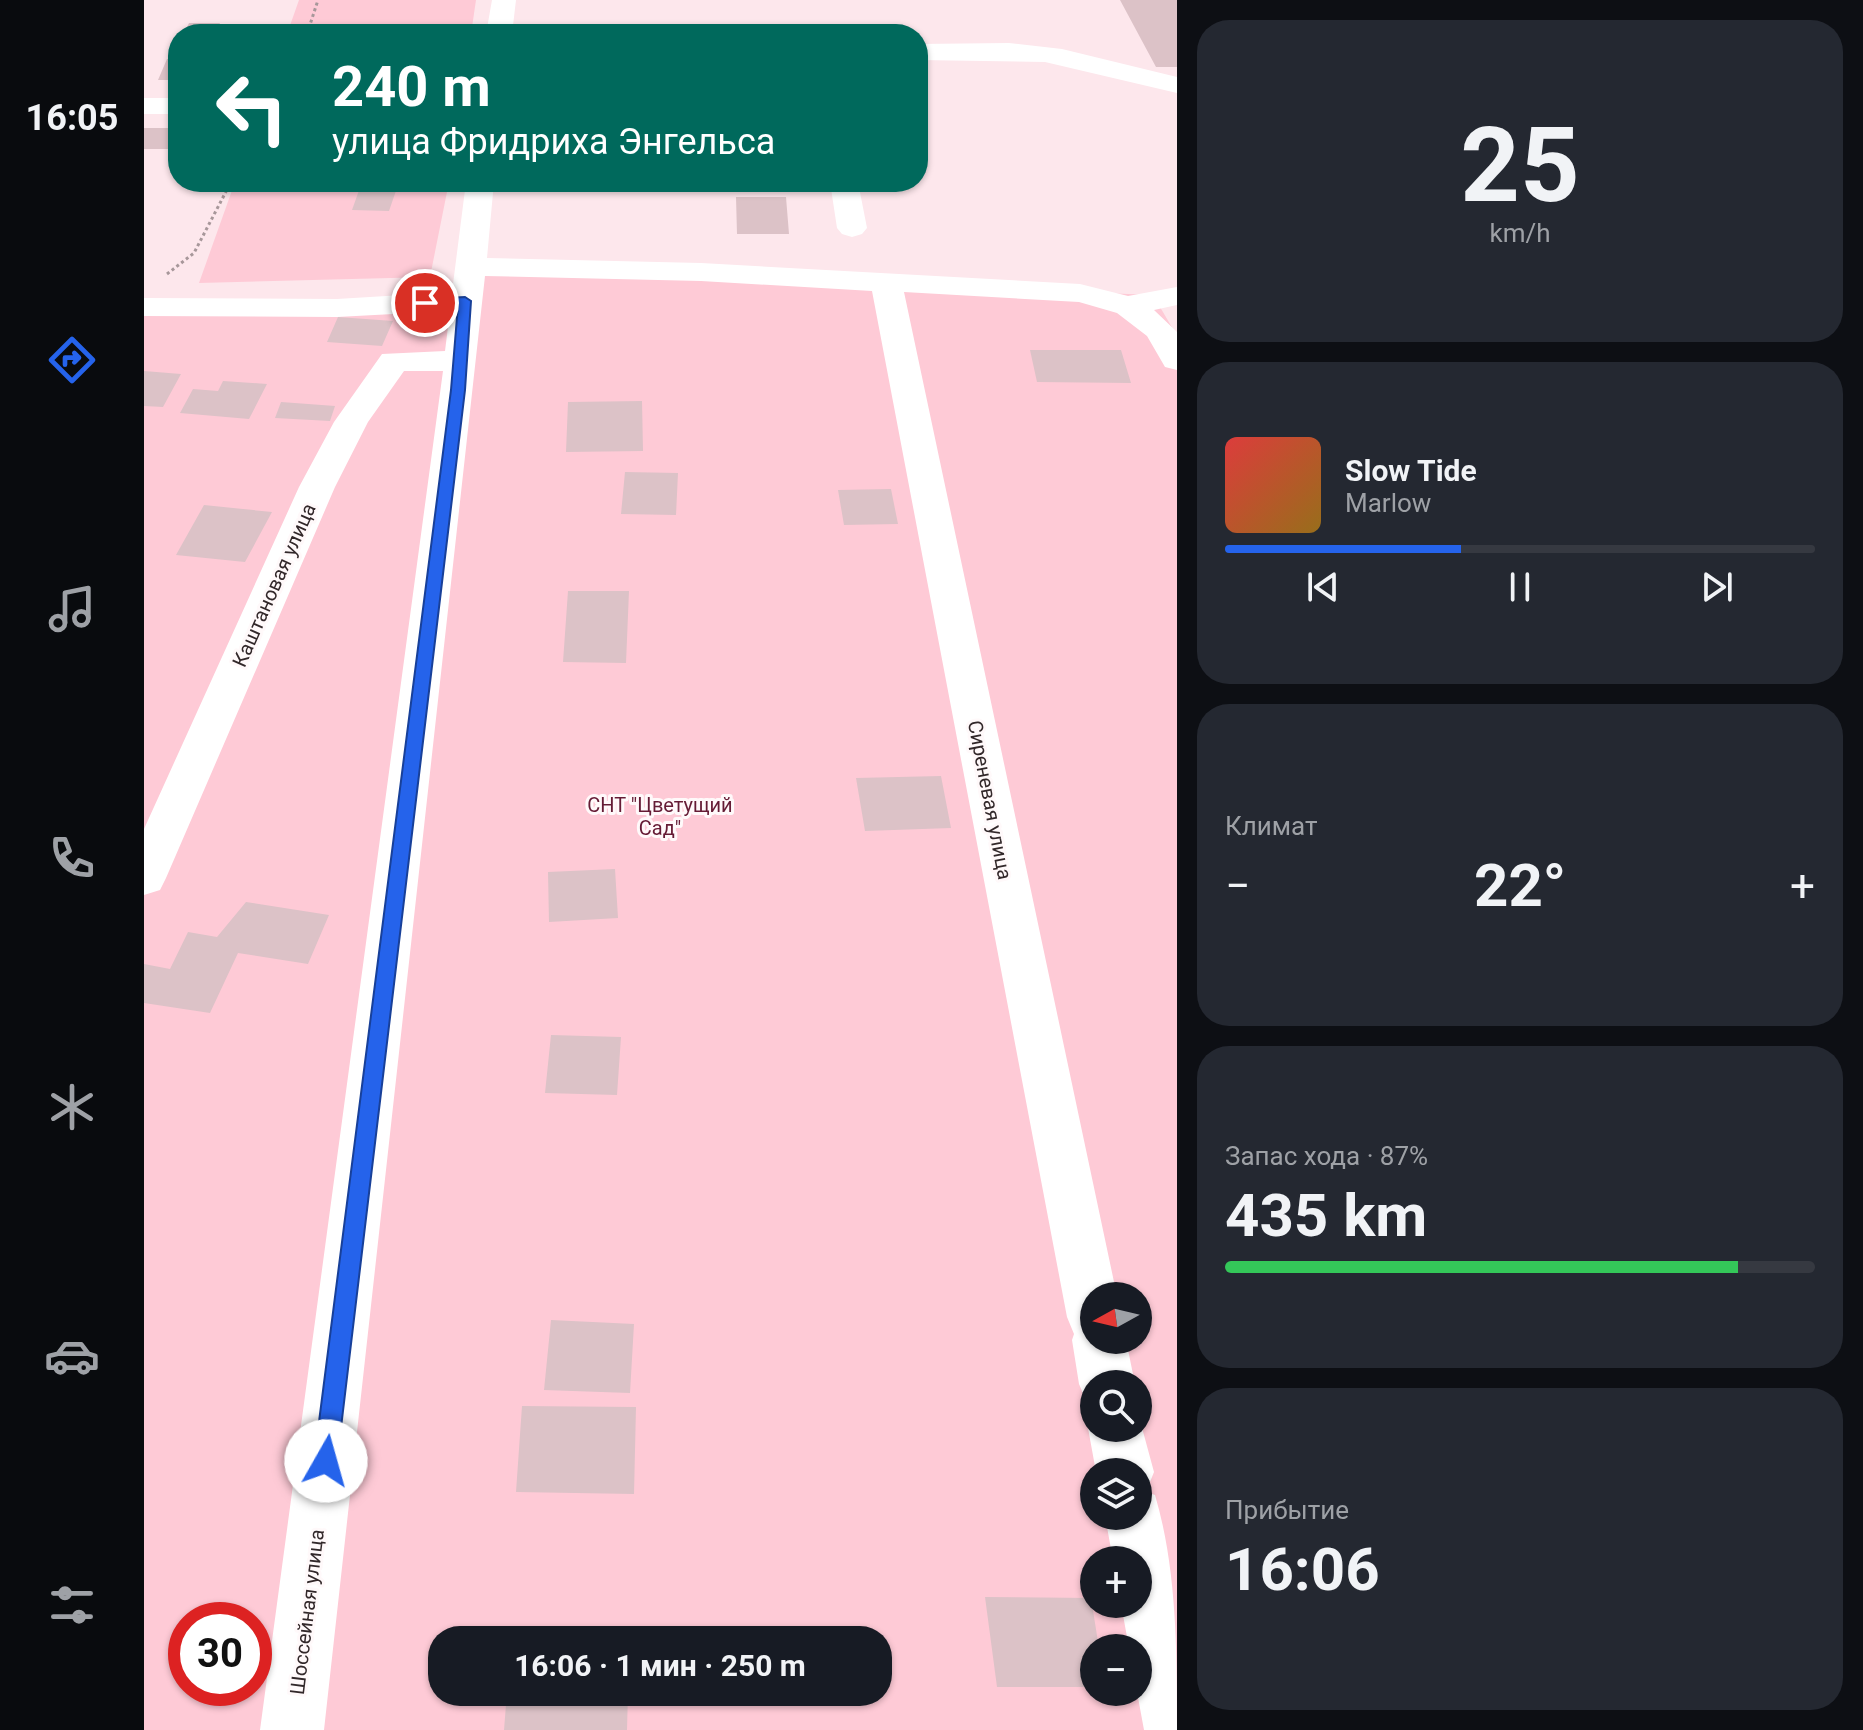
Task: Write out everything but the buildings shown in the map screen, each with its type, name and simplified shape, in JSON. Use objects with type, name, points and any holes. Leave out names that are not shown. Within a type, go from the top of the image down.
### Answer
[{"type":"street","points":[[500,24],[504,0]]},
{"type":"street","points":[[928,52],[1031,53],[1061,57],[1138,80],[1177,85]]},
{"type":"street","points":[[144,106],[168,106]]},
{"type":"street","name":"Шоссейная улица","points":[[292,1730],[479,192]]},
{"type":"street","points":[[846,192],[852,228]]},
{"type":"street","points":[[150,294],[337,308],[468,274],[701,272],[1080,293],[1128,306],[1160,330],[1177,360]]},
{"type":"street","name":"Сиреневая улица","points":[[886,282],[1087,1282]]},
{"type":"street","points":[[1128,306],[1177,296]]},
{"type":"street","name":"Каштановая улица","points":[[144,878],[317,487],[351,422],[394,361],[460,361]]},
{"type":"street","points":[[1137,1530],[1176,1730]]},
{"type":"path","points":[[310,24],[318,0]]},
{"type":"path","points":[[150,294],[194,253],[226,192]]},
{"type":"green space","points":[[299,0],[476,0],[472,24],[291,24]]},
{"type":"green space","points":[[231,192],[447,192],[430,277],[199,283]]},
{"type":"green space","name":"СНТ \"Цветущий Сад\"","points":[[467,267],[1153,295],[1177,336],[1177,1730],[144,1730],[144,312],[456,311]]},
{"type":"route","points":[[326,1461],[458,390],[465,301],[425,303]]}]
